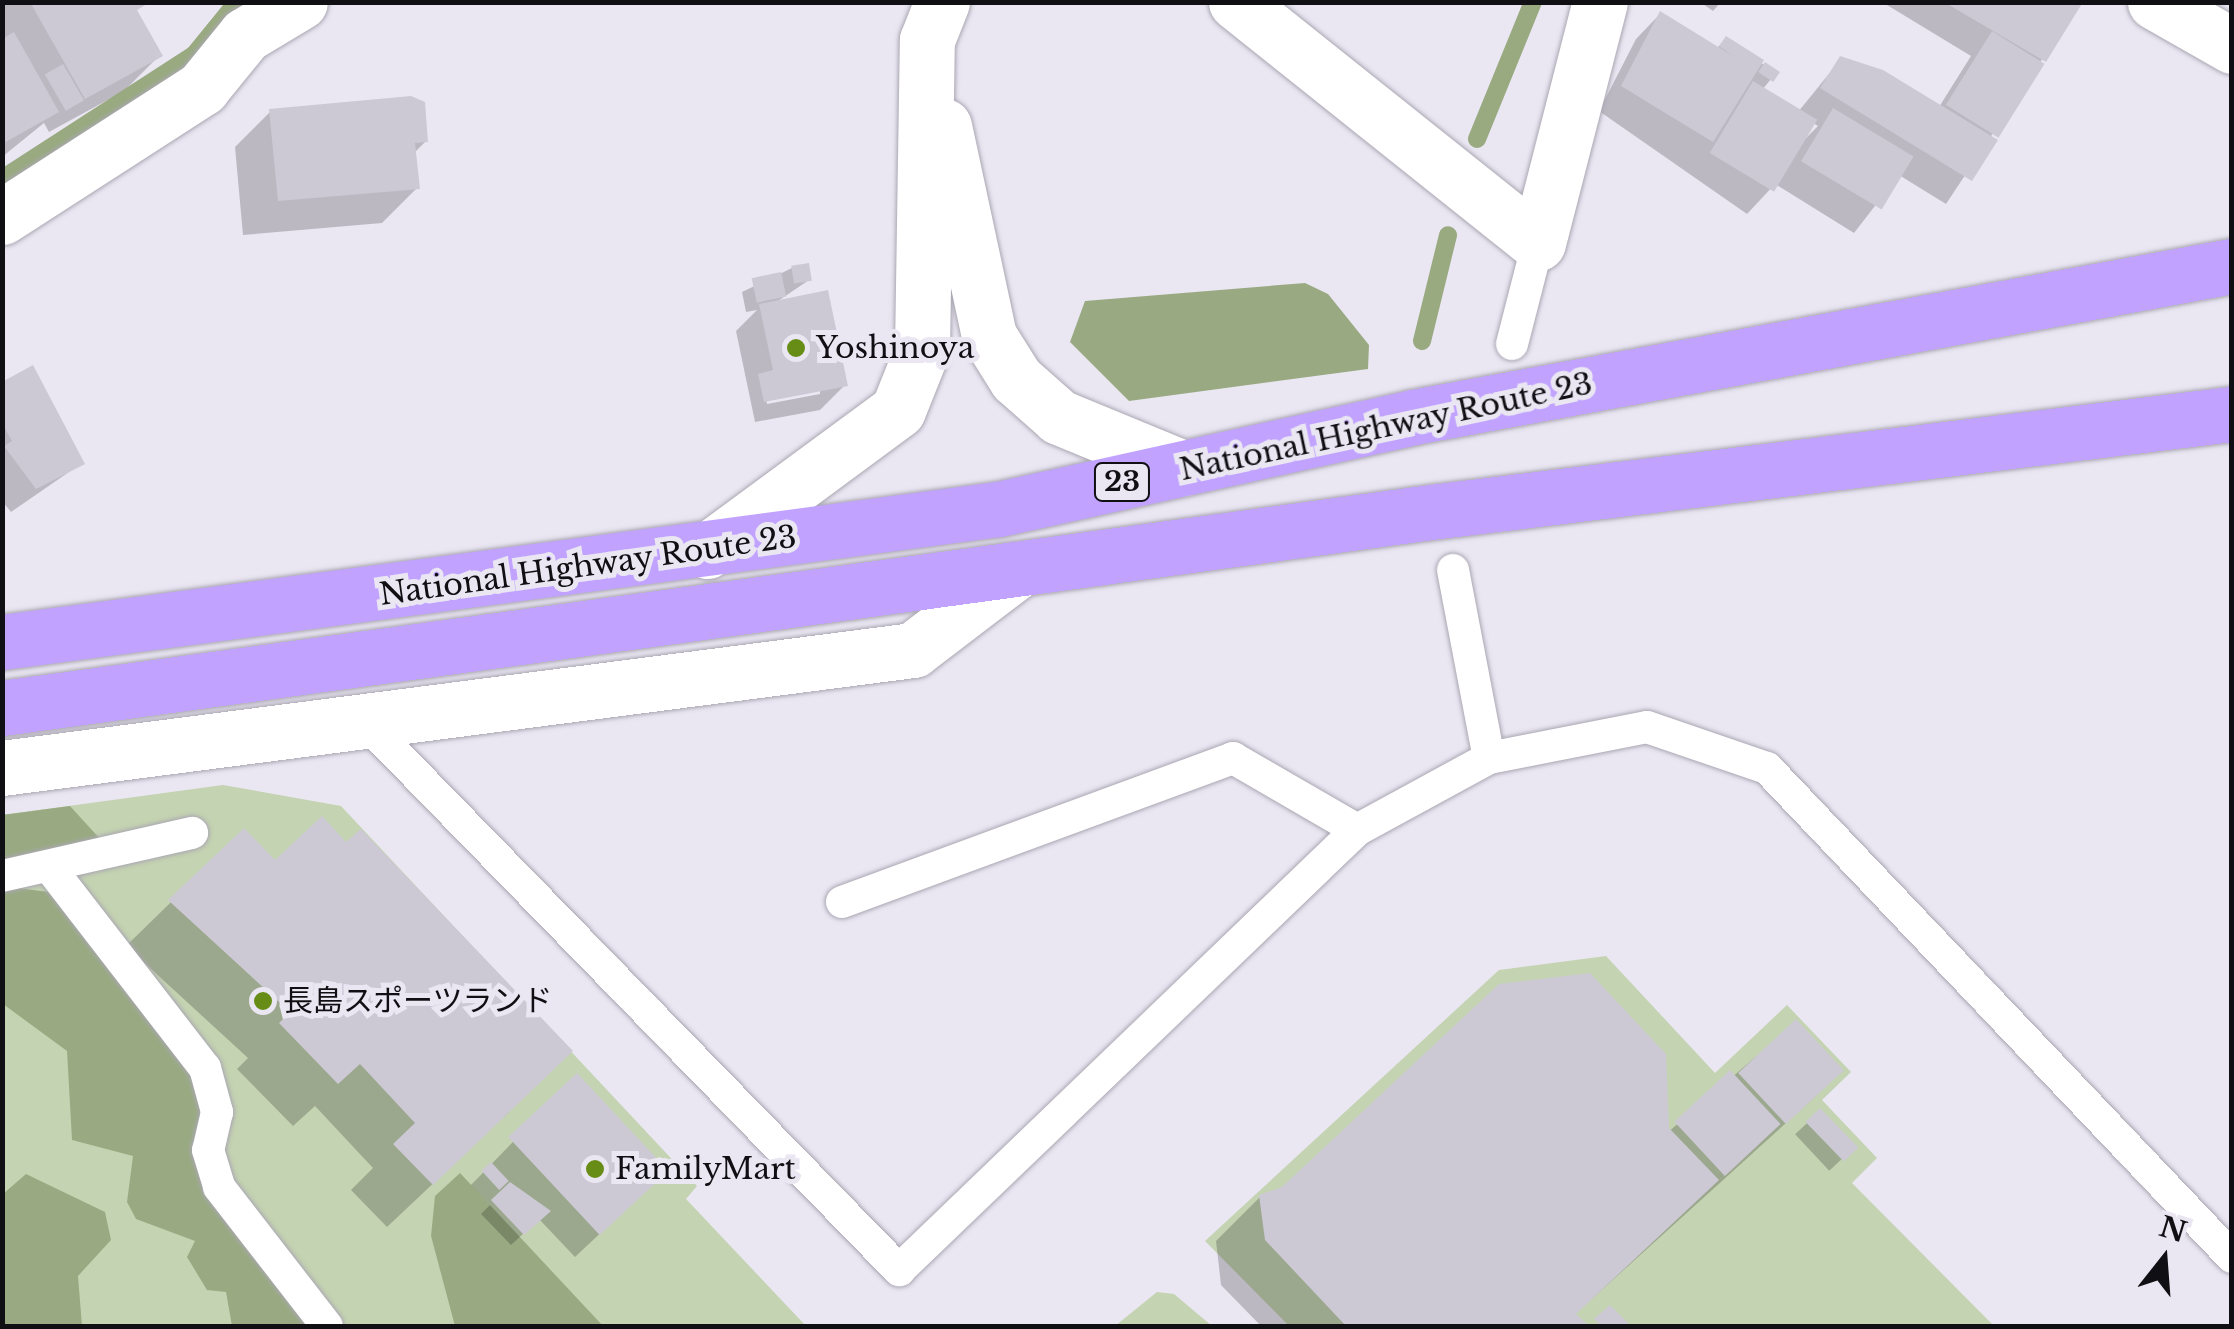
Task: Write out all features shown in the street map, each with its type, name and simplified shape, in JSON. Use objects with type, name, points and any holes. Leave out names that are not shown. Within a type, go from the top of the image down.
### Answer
[{"type":"highway","name":"National Highway Route 23","points":[[2,642],[999,510],[1184,468],[2232,266]]},
{"type":"highway","name":"National Highway Route 23","points":[[2,708],[1014,573],[1432,512],[2232,414]]},
{"type":"street","points":[[2,217],[202,88],[245,35],[300,2]]},
{"type":"street","points":[[706,551],[898,410],[922,350],[926,82],[942,2]]},
{"type":"street","points":[[1236,2],[1538,243],[1600,2]]},
{"type":"street","points":[[2156,2],[2232,46]]},
{"type":"street","points":[[926,82],[956,156],[990,336],[1016,379],[1059,417],[1184,468]]},
{"type":"street","points":[[2,768],[912,650],[1014,573]]},
{"type":"lane","points":[[1512,344],[1538,243]]},
{"type":"lane","points":[[1453,570],[1489,758]]},
{"type":"lane","points":[[364,721],[899,1270],[1357,830],[1489,758],[1647,727],[1767,768],[2232,1258]]},
{"type":"lane","points":[[842,902],[1233,758],[1357,830]]},
{"type":"lane","points":[[2,876],[51,869],[192,833]]},
{"type":"lane","points":[[51,869],[205,1068],[217,1112],[208,1150],[219,1186],[327,1326]]},
{"type":"green space","points":[[1305,283],[1328,294],[1369,345],[1368,369],[1129,401],[1070,342],[1085,301]]},
{"type":"green space","name":"長島スポーツランド","points":[[223,785],[341,806],[697,1186],[686,1199],[806,1326],[3,1326],[2,815]]},
{"type":"green space","points":[[70,806],[101,840],[3,860],[2,815]]},
{"type":"green space","points":[[18,888],[48,892],[70,910],[192,1068],[205,1109],[199,1155],[314,1326],[232,1326],[226,1292],[207,1290],[187,1257],[195,1241],[136,1219],[127,1202],[133,1156],[72,1140],[67,1051],[3,1004],[3,891]]},
{"type":"green space","points":[[1606,956],[1715,1073],[1787,1005],[1851,1072],[1822,1100],[1877,1158],[1852,1183],[1994,1326],[1289,1326],[1205,1241],[1499,970]]},
{"type":"green space","points":[[460,1173],[603,1326],[455,1326],[431,1236],[435,1196]]},
{"type":"green space","points":[[26,1174],[105,1212],[111,1240],[78,1276],[82,1326],[3,1326],[3,1194]]},
{"type":"green space","points":[[1157,1292],[1174,1294],[1212,1326],[1115,1326]]},
{"type":"building","points":[[30,2],[150,2],[137,10],[163,56],[85,99]]},
{"type":"building","points":[[1944,2],[2083,2],[2046,62]]},
{"type":"building","points":[[1660,11],[1733,56],[1719,46],[1726,36],[1764,60],[1713,142],[1621,86]]},
{"type":"building","points":[[1992,31],[2045,64],[1998,138],[1946,105]]},
{"type":"building","points":[[14,32],[59,112],[2,144],[2,39]]},
{"type":"building","points":[[1840,56],[1883,70],[1998,140],[1972,181],[1820,88]]},
{"type":"building","points":[[1765,62],[1780,72],[1773,82],[1758,72]]},
{"type":"building","points":[[63,64],[84,100],[66,111],[45,74]]},
{"type":"building","points":[[1753,81],[1817,120],[1774,192],[1710,153]]},
{"type":"building","points":[[411,96],[425,102],[428,142],[415,143],[420,189],[278,201],[269,109]]},
{"type":"building","points":[[1833,108],[1914,156],[1882,210],[1801,161]]},
{"type":"building","points":[[809,263],[812,281],[794,284],[791,266]]},
{"type":"building","points":[[781,272],[786,296],[757,303],[752,278]]},
{"type":"building","points":[[828,290],[848,386],[764,402],[758,374],[773,370],[759,304]]},
{"type":"building","points":[[33,365],[85,464],[36,489],[4,446],[12,441],[2,423],[2,382]]},
{"type":"building","points":[[322,816],[346,842],[361,829],[573,1051],[433,1185],[393,1144],[415,1123],[360,1064],[338,1084],[279,1023],[290,1012],[168,900],[244,828],[275,860]]},
{"type":"building","points":[[1590,973],[1666,1054],[1669,1128],[1719,1180],[1576,1314],[1589,1326],[1346,1326],[1265,1240],[1259,1195],[1282,1187],[1499,984]]},
{"type":"building","points":[[1796,1019],[1844,1070],[1786,1124],[1738,1073]]},
{"type":"building","points":[[1730,1070],[1780,1124],[1725,1176],[1674,1122]]},
{"type":"building","points":[[577,1073],[668,1171],[600,1235],[508,1137]]},
{"type":"building","points":[[1820,1108],[1858,1148],[1844,1161],[1806,1122]]},
{"type":"building","points":[[491,1162],[509,1181],[499,1190],[481,1171]]},
{"type":"building","points":[[510,1182],[551,1211],[524,1235],[491,1200]]},
{"type":"building","points":[[1610,1305],[1631,1326],[1601,1326],[1594,1319]]},
{"type":"waterway","points":[[2,179],[194,55],[237,2]]},
{"type":"waterway","points":[[1477,139],[1533,2]]},
{"type":"waterway","points":[[1422,341],[1448,235]]},
{"type":"place","name":"Yoshinoya","points":[[796,348]]},
{"type":"place","name":"長島スポーツランド","points":[[263,1001]]},
{"type":"place","name":"FamilyMart","points":[[595,1169]]}]
